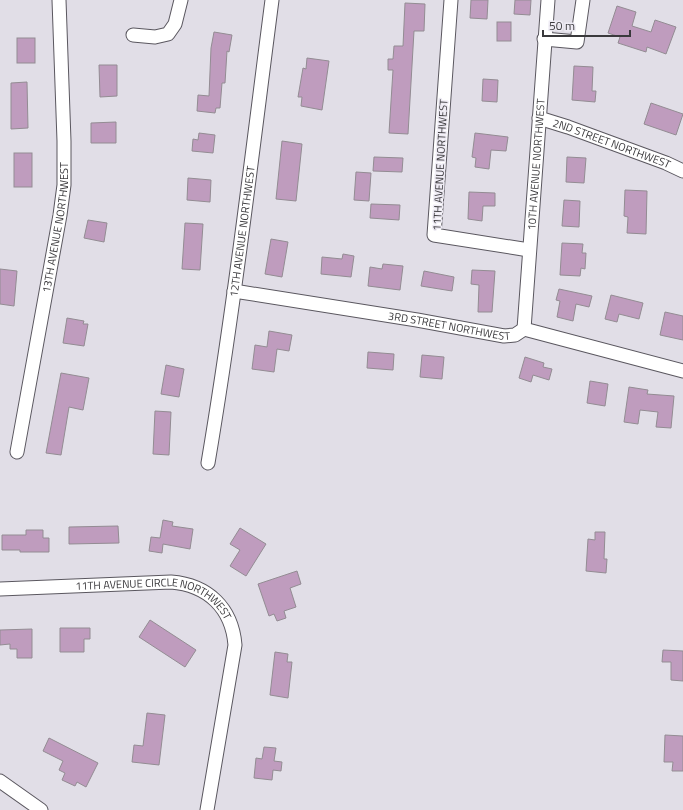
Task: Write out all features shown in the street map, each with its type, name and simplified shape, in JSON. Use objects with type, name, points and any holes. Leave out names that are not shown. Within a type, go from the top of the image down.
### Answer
[{"type":"street","name":"13TH AVENUE NORTHWEST","points":[[17,452],[60,216],[64,185],[59,0]]},
{"type":"street","points":[[133,35],[155,37],[168,34],[175,24],[181,0]]},
{"type":"street","name":"12TH AVENUE NORTHWEST","points":[[208,463],[234,291],[272,0]]},
{"type":"street","name":"11TH AVENUE NORTHWEST","points":[[451,0],[434,235],[529,250]]},
{"type":"street","name":"10TH AVENUE NORTHWEST","points":[[524,329],[538,118],[548,0]]},
{"type":"street","points":[[544,39],[577,42],[583,0]]},
{"type":"street","name":"2ND STREET NORTHWEST","points":[[538,118],[568,127],[645,155],[683,171]]},
{"type":"street","name":"3RD STREET NORTHWEST","points":[[234,291],[417,320],[504,336],[515,335],[524,329],[683,371]]},
{"type":"street","name":"11TH AVENUE CIRCLE NORTHWEST","points":[[0,589],[171,582],[195,587],[208,594],[216,601],[228,616],[234,635],[235,645],[207,810]]},
{"type":"street","points":[[0,781],[42,810]]},
{"type":"building","points":[[471,0],[488,0],[487,19],[470,18]]},
{"type":"building","points":[[515,0],[531,0],[530,15],[514,14]]},
{"type":"building","points":[[405,3],[425,4],[424,31],[414,31],[408,134],[389,133],[393,70],[388,70],[388,59],[393,59],[394,46],[403,46]]},
{"type":"building","points":[[617,6],[636,12],[632,26],[651,32],[655,20],[676,27],[666,54],[647,47],[646,52],[618,43],[620,37],[608,33]]},
{"type":"building","points":[[497,22],[511,22],[511,41],[497,41]]},
{"type":"building","points":[[214,32],[232,35],[229,52],[227,51],[225,83],[222,83],[220,108],[216,108],[215,113],[197,111],[198,95],[209,96],[211,48]]},
{"type":"building","points":[[17,38],[35,38],[35,63],[17,63]]},
{"type":"building","points":[[307,58],[329,61],[322,110],[301,106],[302,97],[298,97],[303,68],[306,69]]},
{"type":"building","points":[[99,65],[117,65],[117,96],[100,97]]},
{"type":"building","points":[[574,66],[593,67],[592,91],[596,91],[595,102],[572,100]]},
{"type":"building","points":[[483,79],[498,80],[497,102],[482,101]]},
{"type":"building","points":[[27,82],[28,128],[11,129],[11,83]]},
{"type":"building","points":[[651,103],[683,114],[676,135],[644,124]]},
{"type":"building","points":[[116,122],[116,143],[91,143],[91,123]]},
{"type":"building","points":[[199,133],[215,135],[213,153],[192,151],[193,139],[198,140]]},
{"type":"building","points":[[475,133],[508,137],[506,151],[491,150],[489,169],[475,167],[476,158],[472,157]]},
{"type":"building","points":[[282,141],[302,144],[296,201],[276,199]]},
{"type":"building","points":[[14,153],[32,153],[32,187],[14,187]]},
{"type":"building","points":[[374,157],[403,158],[402,172],[373,171]]},
{"type":"building","points":[[567,157],[586,158],[584,183],[566,182]]},
{"type":"building","points":[[356,172],[371,173],[369,201],[354,200]]},
{"type":"building","points":[[188,178],[211,180],[210,202],[187,200]]},
{"type":"building","points":[[625,190],[647,191],[646,234],[627,233],[628,217],[624,216]]},
{"type":"building","points":[[469,192],[495,193],[495,206],[483,206],[482,221],[468,219]]},
{"type":"building","points":[[564,200],[580,201],[579,227],[562,226]]},
{"type":"building","points":[[371,204],[400,205],[399,220],[370,218]]},
{"type":"building","points":[[88,220],[107,223],[104,242],[84,238]]},
{"type":"building","points":[[185,223],[203,224],[200,270],[182,269]]},
{"type":"building","points":[[271,239],[288,242],[282,277],[265,274]]},
{"type":"building","points":[[562,243],[583,244],[582,253],[586,253],[585,269],[581,268],[580,276],[560,275]]},
{"type":"building","points":[[343,254],[354,256],[351,277],[321,274],[322,257],[342,259]]},
{"type":"building","points":[[383,264],[403,266],[400,290],[368,286],[370,267],[382,269]]},
{"type":"building","points":[[0,269],[17,271],[14,306],[0,304]]},
{"type":"building","points":[[472,270],[495,271],[492,312],[478,312],[479,285],[471,284]]},
{"type":"building","points":[[424,271],[454,277],[452,291],[421,286]]},
{"type":"building","points":[[559,289],[592,296],[589,307],[576,304],[573,321],[557,317],[560,301],[556,300]]},
{"type":"building","points":[[611,295],[643,303],[639,319],[619,314],[617,322],[605,319]]},
{"type":"building","points":[[665,312],[683,316],[683,340],[660,335]]},
{"type":"building","points":[[67,318],[84,321],[83,324],[88,324],[84,346],[63,343]]},
{"type":"building","points":[[269,331],[292,335],[289,351],[277,349],[274,372],[252,369],[255,345],[267,347]]},
{"type":"building","points":[[368,352],[394,354],[393,370],[367,368]]},
{"type":"building","points":[[422,355],[444,357],[442,379],[420,377]]},
{"type":"building","points":[[525,357],[544,363],[543,367],[552,369],[549,380],[533,375],[531,382],[519,378]]},
{"type":"building","points":[[166,365],[184,369],[179,397],[161,394]]},
{"type":"building","points":[[61,373],[89,378],[83,410],[69,407],[61,455],[46,453]]},
{"type":"building","points":[[590,381],[608,384],[605,406],[587,403]]},
{"type":"building","points":[[629,387],[648,390],[647,394],[674,396],[671,428],[656,427],[658,412],[640,410],[638,424],[624,422]]},
{"type":"building","points":[[155,411],[171,412],[169,455],[153,454]]},
{"type":"building","points":[[163,520],[173,522],[172,526],[193,529],[190,549],[163,544],[162,553],[149,551],[151,537],[160,538]]},
{"type":"building","points":[[118,526],[119,543],[69,544],[69,527]]},
{"type":"building","points":[[240,528],[266,544],[246,576],[230,566],[240,550],[230,544]]},
{"type":"building","points":[[26,530],[43,530],[43,538],[49,538],[49,552],[20,552],[20,550],[2,550],[2,535],[26,535]]},
{"type":"building","points":[[595,532],[605,532],[604,559],[607,559],[606,573],[586,571],[588,539],[595,540]]},
{"type":"building","points":[[297,571],[301,584],[290,588],[296,607],[284,611],[286,618],[277,621],[274,614],[269,616],[258,584]]},
{"type":"building","points":[[150,620],[196,650],[185,667],[139,637]]},
{"type":"building","points":[[60,628],[90,628],[90,639],[84,639],[84,652],[60,652]]},
{"type":"building","points":[[32,629],[32,658],[17,658],[17,649],[10,649],[10,644],[0,645],[0,630]]},
{"type":"building","points":[[663,650],[683,651],[683,681],[671,680],[671,662],[662,662]]},
{"type":"building","points":[[275,652],[288,654],[287,662],[292,662],[288,698],[270,695]]},
{"type":"building","points":[[147,713],[165,715],[159,765],[132,762],[134,745],[143,746]]},
{"type":"building","points":[[665,735],[683,736],[683,771],[672,771],[673,762],[664,762]]},
{"type":"building","points":[[49,738],[98,763],[86,787],[77,782],[75,786],[62,780],[65,773],[59,770],[63,761],[43,751]]},
{"type":"building","points":[[264,747],[276,748],[274,761],[282,762],[281,771],[273,770],[272,780],[254,778],[256,758],[262,759]]}]
